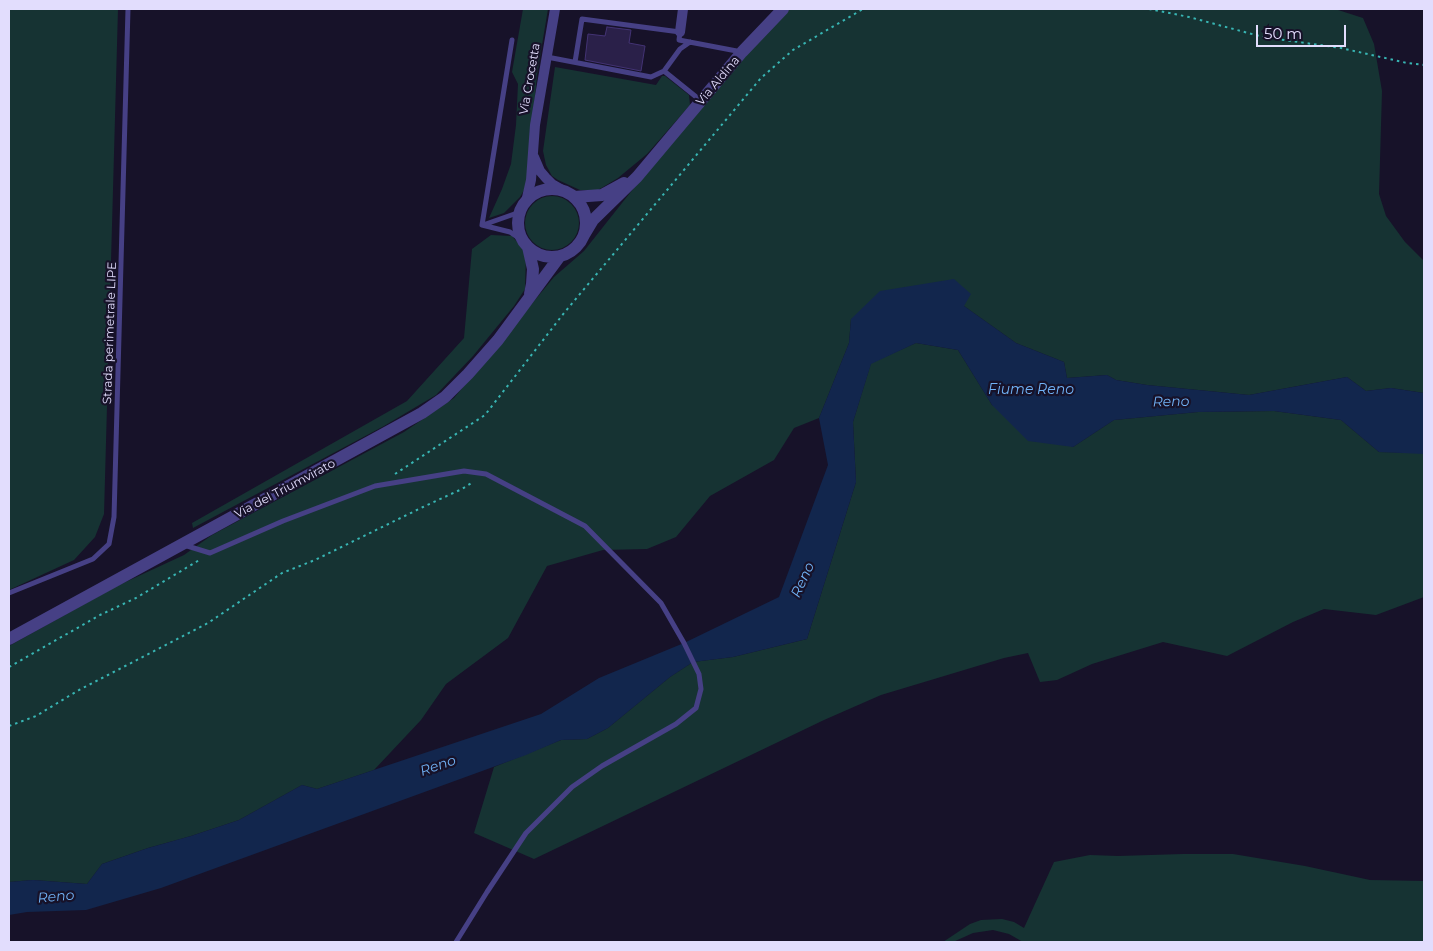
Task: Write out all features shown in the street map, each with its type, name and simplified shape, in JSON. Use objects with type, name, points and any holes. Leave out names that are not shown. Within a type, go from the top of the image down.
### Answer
[{"type":"street","name":"Via Crocetta","points":[[523,206],[532,180],[535,124],[555,9]]},
{"type":"street","points":[[680,32],[683,9]]},
{"type":"street","name":"Via Aldina","points":[[584,235],[593,220],[631,184],[742,52],[783,9]]},
{"type":"street","name":"Via Crocetta","points":[[534,153],[540,171],[546,178],[552,184],[570,194]]},
{"type":"street","name":"Via Aldina","points":[[570,194],[602,194],[613,190],[621,186],[656,155]]},
{"type":"street","points":[[548,189],[570,194],[581,204],[585,214],[584,235],[575,249],[560,256],[543,256],[526,244],[519,231],[518,221],[523,206],[540,191],[548,189]]},
{"type":"street","name":"Via del Triumvirato","points":[[526,244],[533,269],[529,298]]},
{"type":"street","name":"Via del Triumvirato","points":[[9,639],[422,413],[445,396],[468,374],[498,340],[560,256]]},
{"type":"lane","name":"Strada perimetrale LIPE","points":[[9,593],[93,558],[109,544],[114,517],[128,9]]},
{"type":"lane","points":[[575,62],[582,19],[680,32],[679,40],[742,52]]},
{"type":"lane","points":[[482,225],[512,40]]},
{"type":"lane","points":[[547,57],[651,77],[664,70],[680,49],[690,42]]},
{"type":"lane","points":[[664,70],[701,101]]},
{"type":"lane","points":[[482,225],[523,206]]},
{"type":"lane","points":[[482,225],[510,232],[526,244]]},
{"type":"lane","points":[[183,544],[210,553],[283,521],[375,486],[464,471],[486,474],[585,526],[661,603],[699,674],[701,689],[696,708],[676,724],[602,766],[572,788],[526,833],[456,942]]},
{"type":"path","points":[[375,486],[486,415],[564,313],[761,78],[793,50],[863,9]]},
{"type":"path","points":[[1149,9],[1189,17],[1263,37],[1342,48],[1424,65]]},
{"type":"path","points":[[9,726],[36,716],[79,690],[208,623],[282,573],[315,560],[462,489],[486,474]]},
{"type":"path","points":[[9,667],[100,615],[136,598],[210,553]]},
{"type":"green space","points":[[9,9],[118,9],[104,514],[95,537],[74,560],[9,590]]},
{"type":"green space","points":[[523,9],[548,9],[537,75],[527,185],[520,197],[504,213],[489,218],[511,164],[516,125],[518,84],[512,72]]},
{"type":"green space","points":[[781,9],[1335,9],[1363,18],[1374,44],[1382,91],[1379,194],[1386,216],[1405,242],[1424,261],[1424,393],[1391,388],[1366,391],[1347,377],[1249,395],[1147,385],[1116,380],[1107,375],[1067,378],[1064,362],[1016,343],[964,306],[851,319],[849,343],[819,418],[794,428],[774,460],[710,496],[676,537],[647,549],[603,550],[547,566],[508,638],[446,684],[421,720],[374,770],[317,789],[302,785],[239,820],[102,864],[87,884],[33,880],[9,882],[9,646],[117,586],[184,555],[212,535],[404,432],[454,398],[554,277],[584,251],[679,131]]},
{"type":"green space","points":[[555,67],[656,85],[662,76],[665,76],[689,95],[690,105],[647,154],[618,178],[598,190],[580,190],[552,176],[546,165],[543,151]]},
{"type":"green space","points":[[552,196],[562,198],[571,204],[577,213],[579,223],[577,233],[571,242],[562,248],[552,250],[542,248],[533,242],[527,233],[525,223],[527,213],[533,204],[542,198]]},
{"type":"green space","points":[[491,235],[512,236],[523,249],[526,255],[525,289],[514,306],[473,356],[436,395],[384,426],[193,528],[192,523],[407,401],[464,338],[472,249]]},
{"type":"green space","points":[[916,343],[958,350],[992,405],[1073,447],[1114,420],[1198,412],[1274,411],[1341,420],[1379,452],[1424,453],[1424,597],[1376,615],[1324,609],[1293,622],[1227,656],[1163,642],[1092,664],[1057,680],[1040,682],[1028,653],[1004,658],[881,695],[824,720],[534,859],[474,833],[494,767],[561,740],[587,739],[608,728],[670,677],[693,662],[733,657],[807,639],[856,482],[853,422],[871,363]]},
{"type":"green space","points":[[1233,854],[1305,866],[1370,880],[1424,881],[1424,942],[1023,942],[1009,934],[993,930],[973,933],[953,942],[943,942],[970,924],[981,920],[1002,919],[1014,922],[1024,928],[1054,862],[1090,855]]},
{"type":"water","name":"Fiume Reno","points":[[954,279],[971,294],[964,306],[1016,343],[1064,362],[1067,378],[1107,375],[1116,380],[1147,385],[1249,395],[1347,377],[1366,391],[1391,388],[1424,393],[1424,454],[1379,452],[1341,420],[1274,411],[1198,412],[1114,420],[1073,447],[1028,441],[992,405],[958,350],[916,343],[871,364],[853,422],[856,482],[807,639],[733,657],[693,662],[670,677],[608,728],[587,739],[561,740],[526,755],[161,888],[86,910],[27,912],[9,915],[9,882],[33,880],[87,884],[102,864],[239,820],[302,785],[317,789],[541,714],[599,678],[684,643],[779,597],[828,465],[819,418],[849,343],[851,319],[880,291]]},
{"type":"building","points":[[607,27],[631,30],[629,43],[645,46],[641,71],[585,60],[588,34],[605,36]]},
{"type":"water label","name":"Reno","points":[[1171,402]]},
{"type":"water label","name":"Reno","points":[[803,580]]},
{"type":"water label","name":"Reno","points":[[438,766]]},
{"type":"water label","name":"Reno","points":[[56,897]]}]
